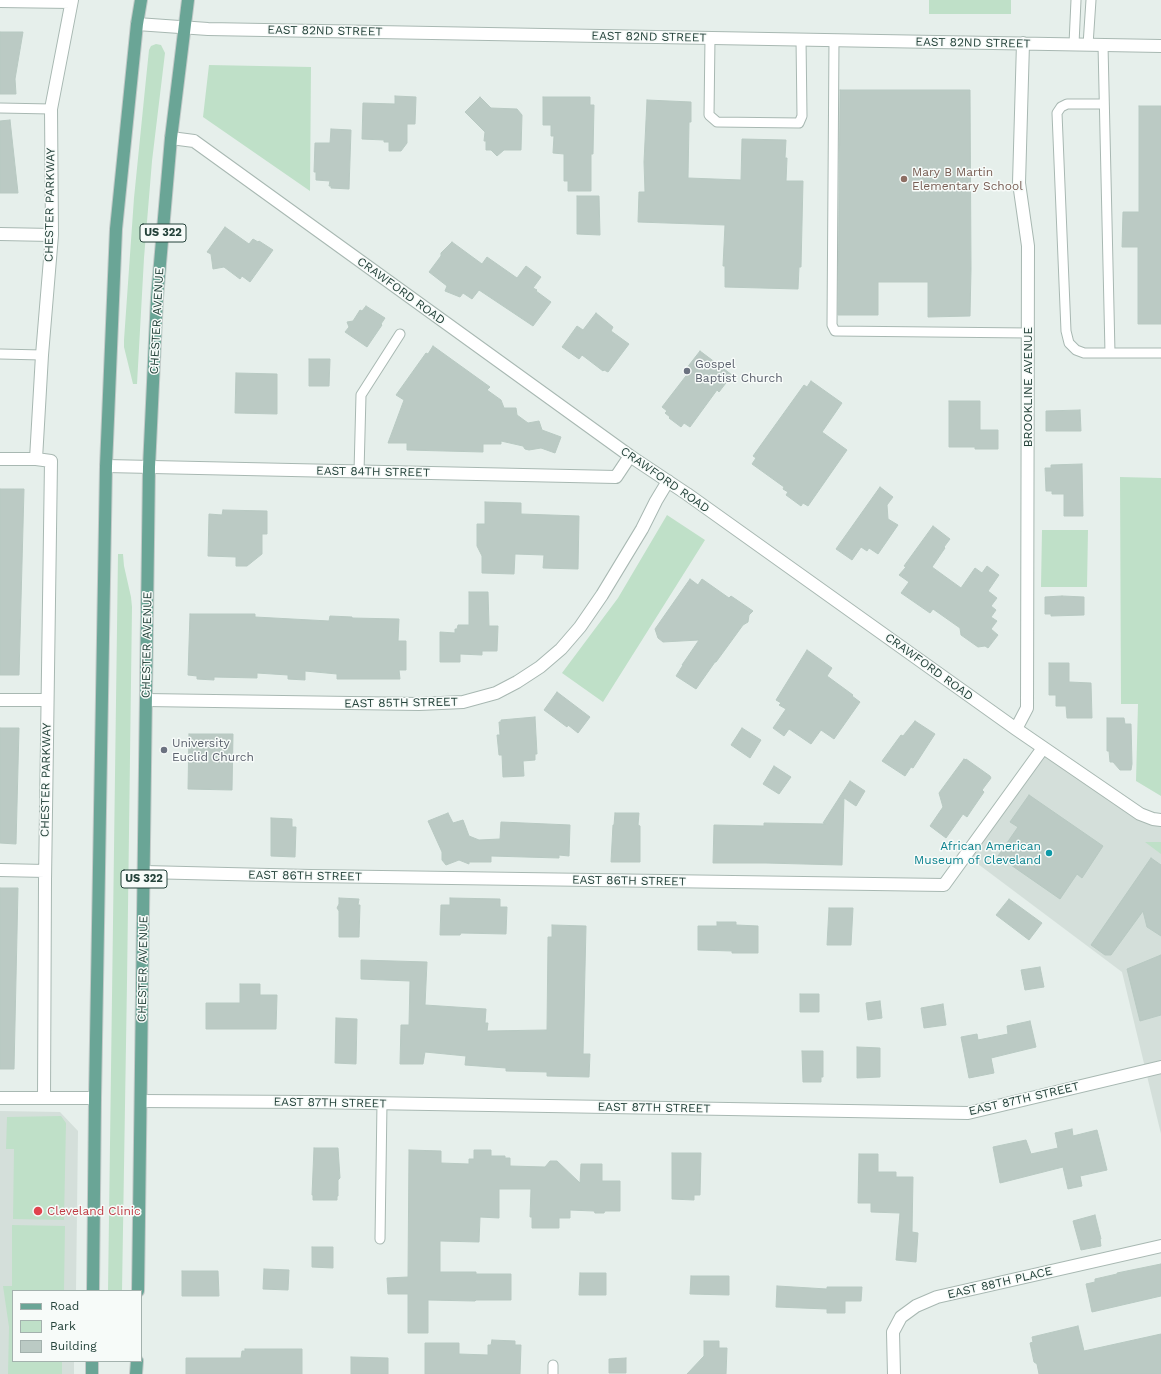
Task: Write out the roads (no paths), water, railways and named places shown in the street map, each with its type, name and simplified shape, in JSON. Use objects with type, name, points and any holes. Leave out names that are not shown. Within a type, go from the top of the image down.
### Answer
[{"type":"main road","points":[[93,1290],[106,466],[116,229],[137,24],[141,0]]},
{"type":"main road","name":"CHESTER AVENUE","points":[[138,1290],[149,467],[157,298],[171,138],[188,0]]},
{"type":"main road","points":[[92,1362],[92,1374]]},
{"type":"main road","points":[[136,1374],[137,1362]]},
{"type":"street","points":[[0,1],[71,1]]},
{"type":"street","name":"CHESTER PARKWAY","points":[[44,1098],[45,871],[51,461],[36,459],[42,355],[52,235],[51,108],[71,1]]},
{"type":"street","name":"EAST 82ND STREET","points":[[137,24],[185,28],[1161,46]]},
{"type":"street","name":"BROOKLINE AVENUE","points":[[1016,729],[1027,708],[1028,246],[1019,183],[1022,44]]},
{"type":"street","name":"CRAWFORD ROAD","points":[[171,138],[194,141],[630,456],[668,481],[1043,748],[1140,814],[1153,819],[1161,820]]},
{"type":"street","points":[[0,234],[52,235]]},
{"type":"street","name":"EAST 84TH STREET","points":[[106,466],[616,476],[630,456]]},
{"type":"street","points":[[0,459],[36,459]]},
{"type":"street","name":"EAST 85TH STREET","points":[[146,700],[426,704],[463,702],[496,694],[540,667],[561,649],[580,627],[602,595],[642,529],[656,500],[668,481]]},
{"type":"street","points":[[0,700],[47,700]]},
{"type":"street","name":"EAST 86TH STREET","points":[[144,872],[311,876],[944,885],[1043,748]]},
{"type":"street","points":[[0,870],[45,871]]},
{"type":"street","name":"EAST 87TH STREET","points":[[141,1101],[382,1103],[968,1113],[1161,1067]]},
{"type":"street","points":[[0,1098],[95,1098]]},
{"type":"street","name":"EAST 88TH PLACE","points":[[894,1374],[893,1332],[901,1317],[916,1306],[937,1297],[1161,1246]]},
{"type":"lane","points":[[1074,44],[1076,0]]},
{"type":"lane","points":[[1088,45],[1091,0]]},
{"type":"lane","points":[[710,38],[709,115],[717,122],[799,122],[802,116],[801,39]]},
{"type":"lane","points":[[834,40],[832,325],[835,330],[1028,333]]},
{"type":"lane","points":[[1103,45],[1110,353]]},
{"type":"lane","points":[[1104,104],[1067,104],[1061,107],[1057,113],[1066,331],[1069,342],[1076,350],[1084,353],[1161,353]]},
{"type":"lane","points":[[0,108],[51,108]]},
{"type":"lane","points":[[358,472],[361,395],[400,334]]},
{"type":"lane","points":[[0,354],[42,355]]},
{"type":"lane","points":[[380,1239],[382,1103]]},
{"type":"place","name":"Mary B Martin Elementary School","points":[[904,179]]},
{"type":"place","name":"Gospel Baptist Church","points":[[687,371]]},
{"type":"place","name":"University Euclid Church","points":[[164,750]]},
{"type":"place","name":"African American Museum of Cleveland","points":[[1049,853]]},
{"type":"place","name":"Cleveland Clinic","points":[[38,1211]]}]
